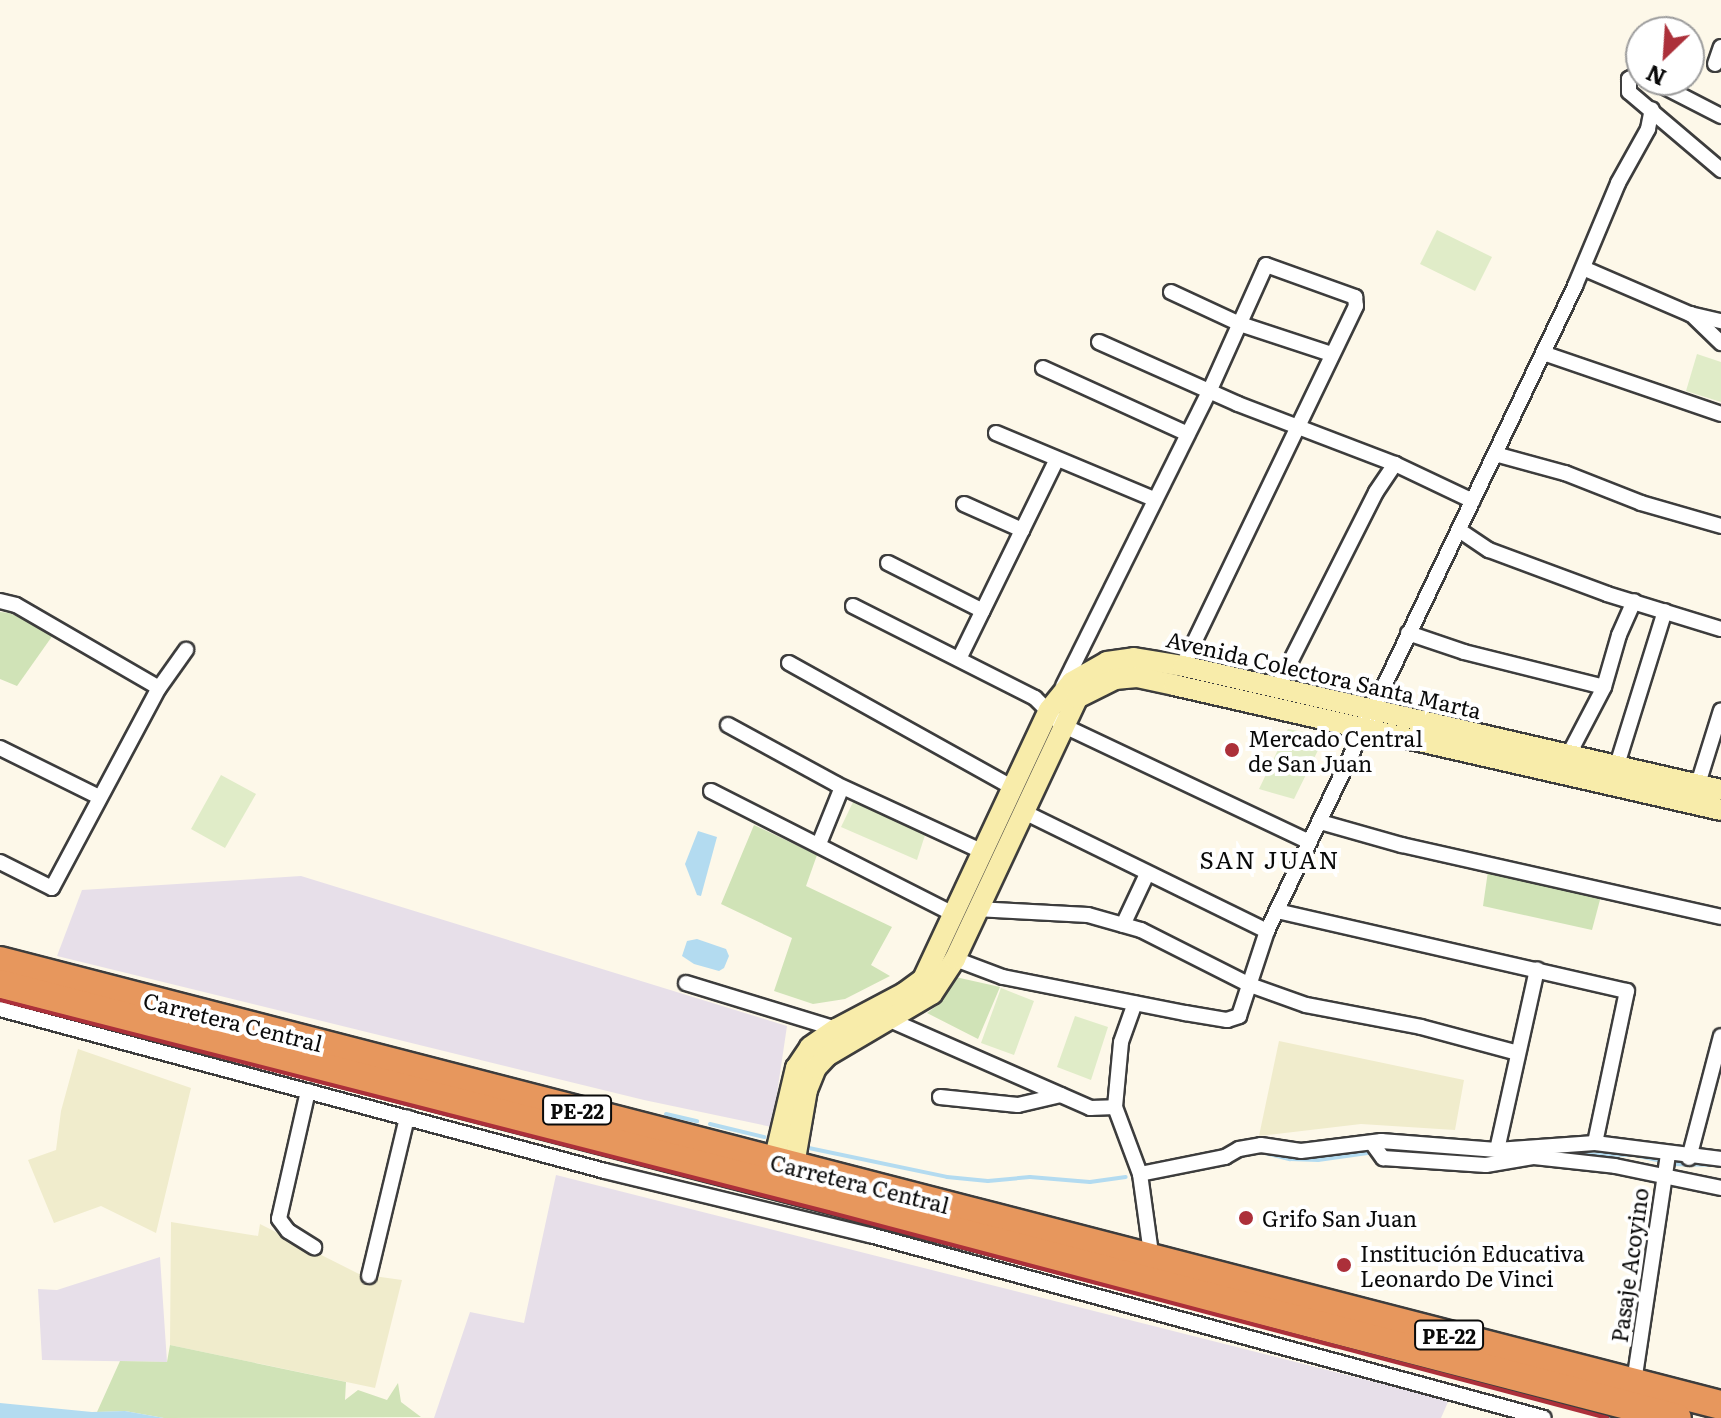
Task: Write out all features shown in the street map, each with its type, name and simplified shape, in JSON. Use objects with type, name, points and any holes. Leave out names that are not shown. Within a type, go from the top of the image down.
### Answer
[{"type":"highway","name":"Carretera Central","points":[[0,961],[521,1107],[784,1163],[1150,1269],[1290,1317],[1677,1418]]},
{"type":"highway","name":"Carretera Central","points":[[0,984],[521,1107],[1150,1269],[1721,1405]]},
{"type":"street","points":[[1715,64],[1721,47]]},
{"type":"street","points":[[1634,96],[1721,170]]},
{"type":"street","points":[[1682,96],[1721,116]]},
{"type":"street","points":[[955,959],[1003,977],[1227,1020],[1239,1016],[1267,931],[1583,268],[1618,183],[1648,129],[1652,109]]},
{"type":"street","points":[[1056,711],[1154,499],[1209,392],[1266,265],[1355,297],[1356,306],[1183,666]]},
{"type":"street","points":[[1583,268],[1690,314],[1721,321]]},
{"type":"street","points":[[1171,292],[1240,324],[1331,354]]},
{"type":"street","points":[[1690,314],[1721,343]]},
{"type":"street","points":[[1099,342],[1209,392],[1395,464],[1473,501]]},
{"type":"street","points":[[1543,353],[1721,414]]},
{"type":"street","points":[[1043,368],[1188,434]]},
{"type":"street","points":[[996,433],[1056,461],[1154,499]]},
{"type":"street","points":[[1495,454],[1565,473],[1641,503],[1721,526]]},
{"type":"street","points":[[959,659],[1056,461]]},
{"type":"street","points":[[1278,686],[1376,492],[1395,464]]},
{"type":"street","points":[[964,504],[1022,530]]},
{"type":"street","points":[[1459,530],[1489,550],[1721,629]]},
{"type":"street","points":[[888,563],[983,611]]},
{"type":"street","points":[[0,601],[16,605],[159,688]]},
{"type":"street","points":[[1569,754],[1604,687],[1619,635],[1634,601]]},
{"type":"street","points":[[853,606],[1310,842]]},
{"type":"street","points":[[1617,765],[1665,611]]},
{"type":"street","points":[[1408,633],[1464,652],[1604,687]]},
{"type":"street","points":[[0,862],[52,888],[159,688],[186,650]]},
{"type":"street","name":"Avenida Colectora Santa Marta","points":[[784,1163],[796,1068],[810,1047],[923,979],[1012,787],[1056,711],[1088,670],[1107,662],[1134,658],[1183,666],[1721,790]]},
{"type":"street","points":[[789,663],[1012,787]]},
{"type":"street","name":"Avenida Colectora Santa Marta","points":[[784,1163],[816,1068],[827,1056],[932,994],[955,959],[1022,811],[1056,711],[1091,688],[1115,679],[1137,677],[1721,810]]},
{"type":"street","points":[[1698,784],[1721,710]]},
{"type":"street","points":[[728,725],[842,787],[983,852]]},
{"type":"street","points":[[0,748],[99,797]]},
{"type":"street","points":[[819,844],[842,787]]},
{"type":"street","points":[[711,791],[955,915]]},
{"type":"street","points":[[1022,811],[1267,931]]},
{"type":"street","points":[[1320,822],[1402,845],[1721,917]]},
{"type":"street","points":[[1123,925],[1147,874]]},
{"type":"street","points":[[976,909],[1088,915],[1141,930],[1250,985],[1306,1005],[1421,1027],[1518,1053]]},
{"type":"street","points":[[1277,911],[1627,991],[1595,1143]]},
{"type":"street","points":[[1497,1150],[1537,969]]},
{"type":"street","points":[[686,983],[836,1029]]},
{"type":"street","points":[[1135,1003],[1121,1042],[1115,1107],[1140,1174],[1150,1269]]},
{"type":"street","points":[[0,1009],[662,1186],[870,1235],[1544,1418]]},
{"type":"street","points":[[890,1020],[1090,1108],[1115,1107]]},
{"type":"street","points":[[1689,1158],[1721,1036]]},
{"type":"street","points":[[308,1091],[279,1219],[288,1231],[314,1247]]},
{"type":"street","points":[[940,1097],[1018,1105],[1061,1095]]},
{"type":"street","points":[[369,1276],[407,1118]]},
{"type":"street","points":[[1140,1174],[1225,1157],[1239,1149],[1261,1145],[1301,1151],[1409,1142],[1497,1150],[1595,1143],[1689,1158],[1721,1159]]},
{"type":"street","points":[[1372,1143],[1383,1158],[1486,1165],[1534,1157],[1615,1166],[1721,1188]]},
{"type":"street","name":"Pasaje Acoyino","points":[[1634,1382],[1668,1154]]},
{"type":"street","points":[[1281,1346],[1290,1317]]},
{"type":"street","points":[[1426,1384],[1432,1354]]},
{"type":"shaded area","points":[[301,876],[787,1026],[772,1127],[644,1100],[57,956],[82,890]]},
{"type":"shaded area","points":[[1279,1041],[1464,1080],[1455,1130],[1361,1124],[1259,1136]]},
{"type":"shaded area","points":[[78,1049],[191,1088],[156,1233],[101,1206],[54,1223],[28,1160],[56,1150],[61,1111]]},
{"type":"shaded area","points":[[556,1175],[1448,1402],[1441,1418],[434,1418],[470,1312],[524,1323]]},
{"type":"shaded area","points":[[171,1222],[258,1236],[260,1224],[359,1274],[402,1280],[375,1388],[170,1345]]},
{"type":"shaded area","points":[[160,1257],[167,1362],[42,1360],[38,1289],[57,1290]]},
{"type":"green space","points":[[1437,230],[1492,257],[1475,291],[1420,264]]},
{"type":"green space","points":[[1697,354],[1721,362],[1721,402],[1686,391]]},
{"type":"green space","points":[[0,612],[10,613],[53,635],[17,686],[0,679]]},
{"type":"green space","points":[[1288,729],[1325,736],[1294,799],[1259,789]]},
{"type":"green space","points":[[221,775],[256,794],[225,848],[191,829]]},
{"type":"green space","points":[[854,800],[925,835],[917,860],[841,827]]},
{"type":"green space","points":[[754,825],[817,855],[806,886],[892,927],[871,965],[890,976],[845,999],[813,1004],[774,991],[792,938],[721,904]]},
{"type":"green space","points":[[1488,871],[1601,896],[1592,930],[1483,906]]},
{"type":"green space","points":[[951,976],[1000,987],[978,1039],[927,1013],[942,1002]]},
{"type":"green space","points":[[1001,988],[1034,1001],[1014,1055],[981,1043]]},
{"type":"green space","points":[[1075,1016],[1108,1027],[1091,1080],[1057,1067]]},
{"type":"green space","points":[[170,1345],[346,1382],[345,1400],[358,1390],[387,1400],[398,1383],[401,1402],[421,1417],[164,1418],[125,1411],[97,1412],[120,1361],[167,1362]]},
{"type":"water","points":[[698,831],[717,837],[701,896],[697,895],[685,864]]},
{"type":"water","points":[[697,939],[726,949],[729,956],[724,968],[719,971],[694,964],[682,956],[687,941]]},
{"type":"water","points":[[0,1403],[92,1412],[125,1411],[164,1418],[0,1418]]},
{"type":"waterway","points":[[666,1114],[697,1121]]},
{"type":"waterway","points":[[710,1124],[764,1137]]},
{"type":"waterway","points":[[804,1147],[947,1177],[988,1181],[1030,1177],[1090,1182],[1126,1177]]},
{"type":"waterway","points":[[1261,1152],[1290,1159],[1318,1160],[1368,1153]]},
{"type":"waterway","points":[[1567,1154],[1635,1155],[1662,1161]]},
{"type":"waterway","points":[[1185,1171],[1223,1164]]},
{"type":"waterway","points":[[1670,1164],[1721,1165]]},
{"type":"railway","points":[[0,1000],[828,1212],[1607,1418]]},
{"type":"place","name":"Mercado Central de San Juan","points":[[1232,750]]},
{"type":"place","name":"Grifo San Juan","points":[[1246,1218]]},
{"type":"place","name":"Institución Educativa Leonardo De Vinci","points":[[1344,1265]]},
{"type":"district","name":"SAN JUAN","points":[[1270,859]]}]
